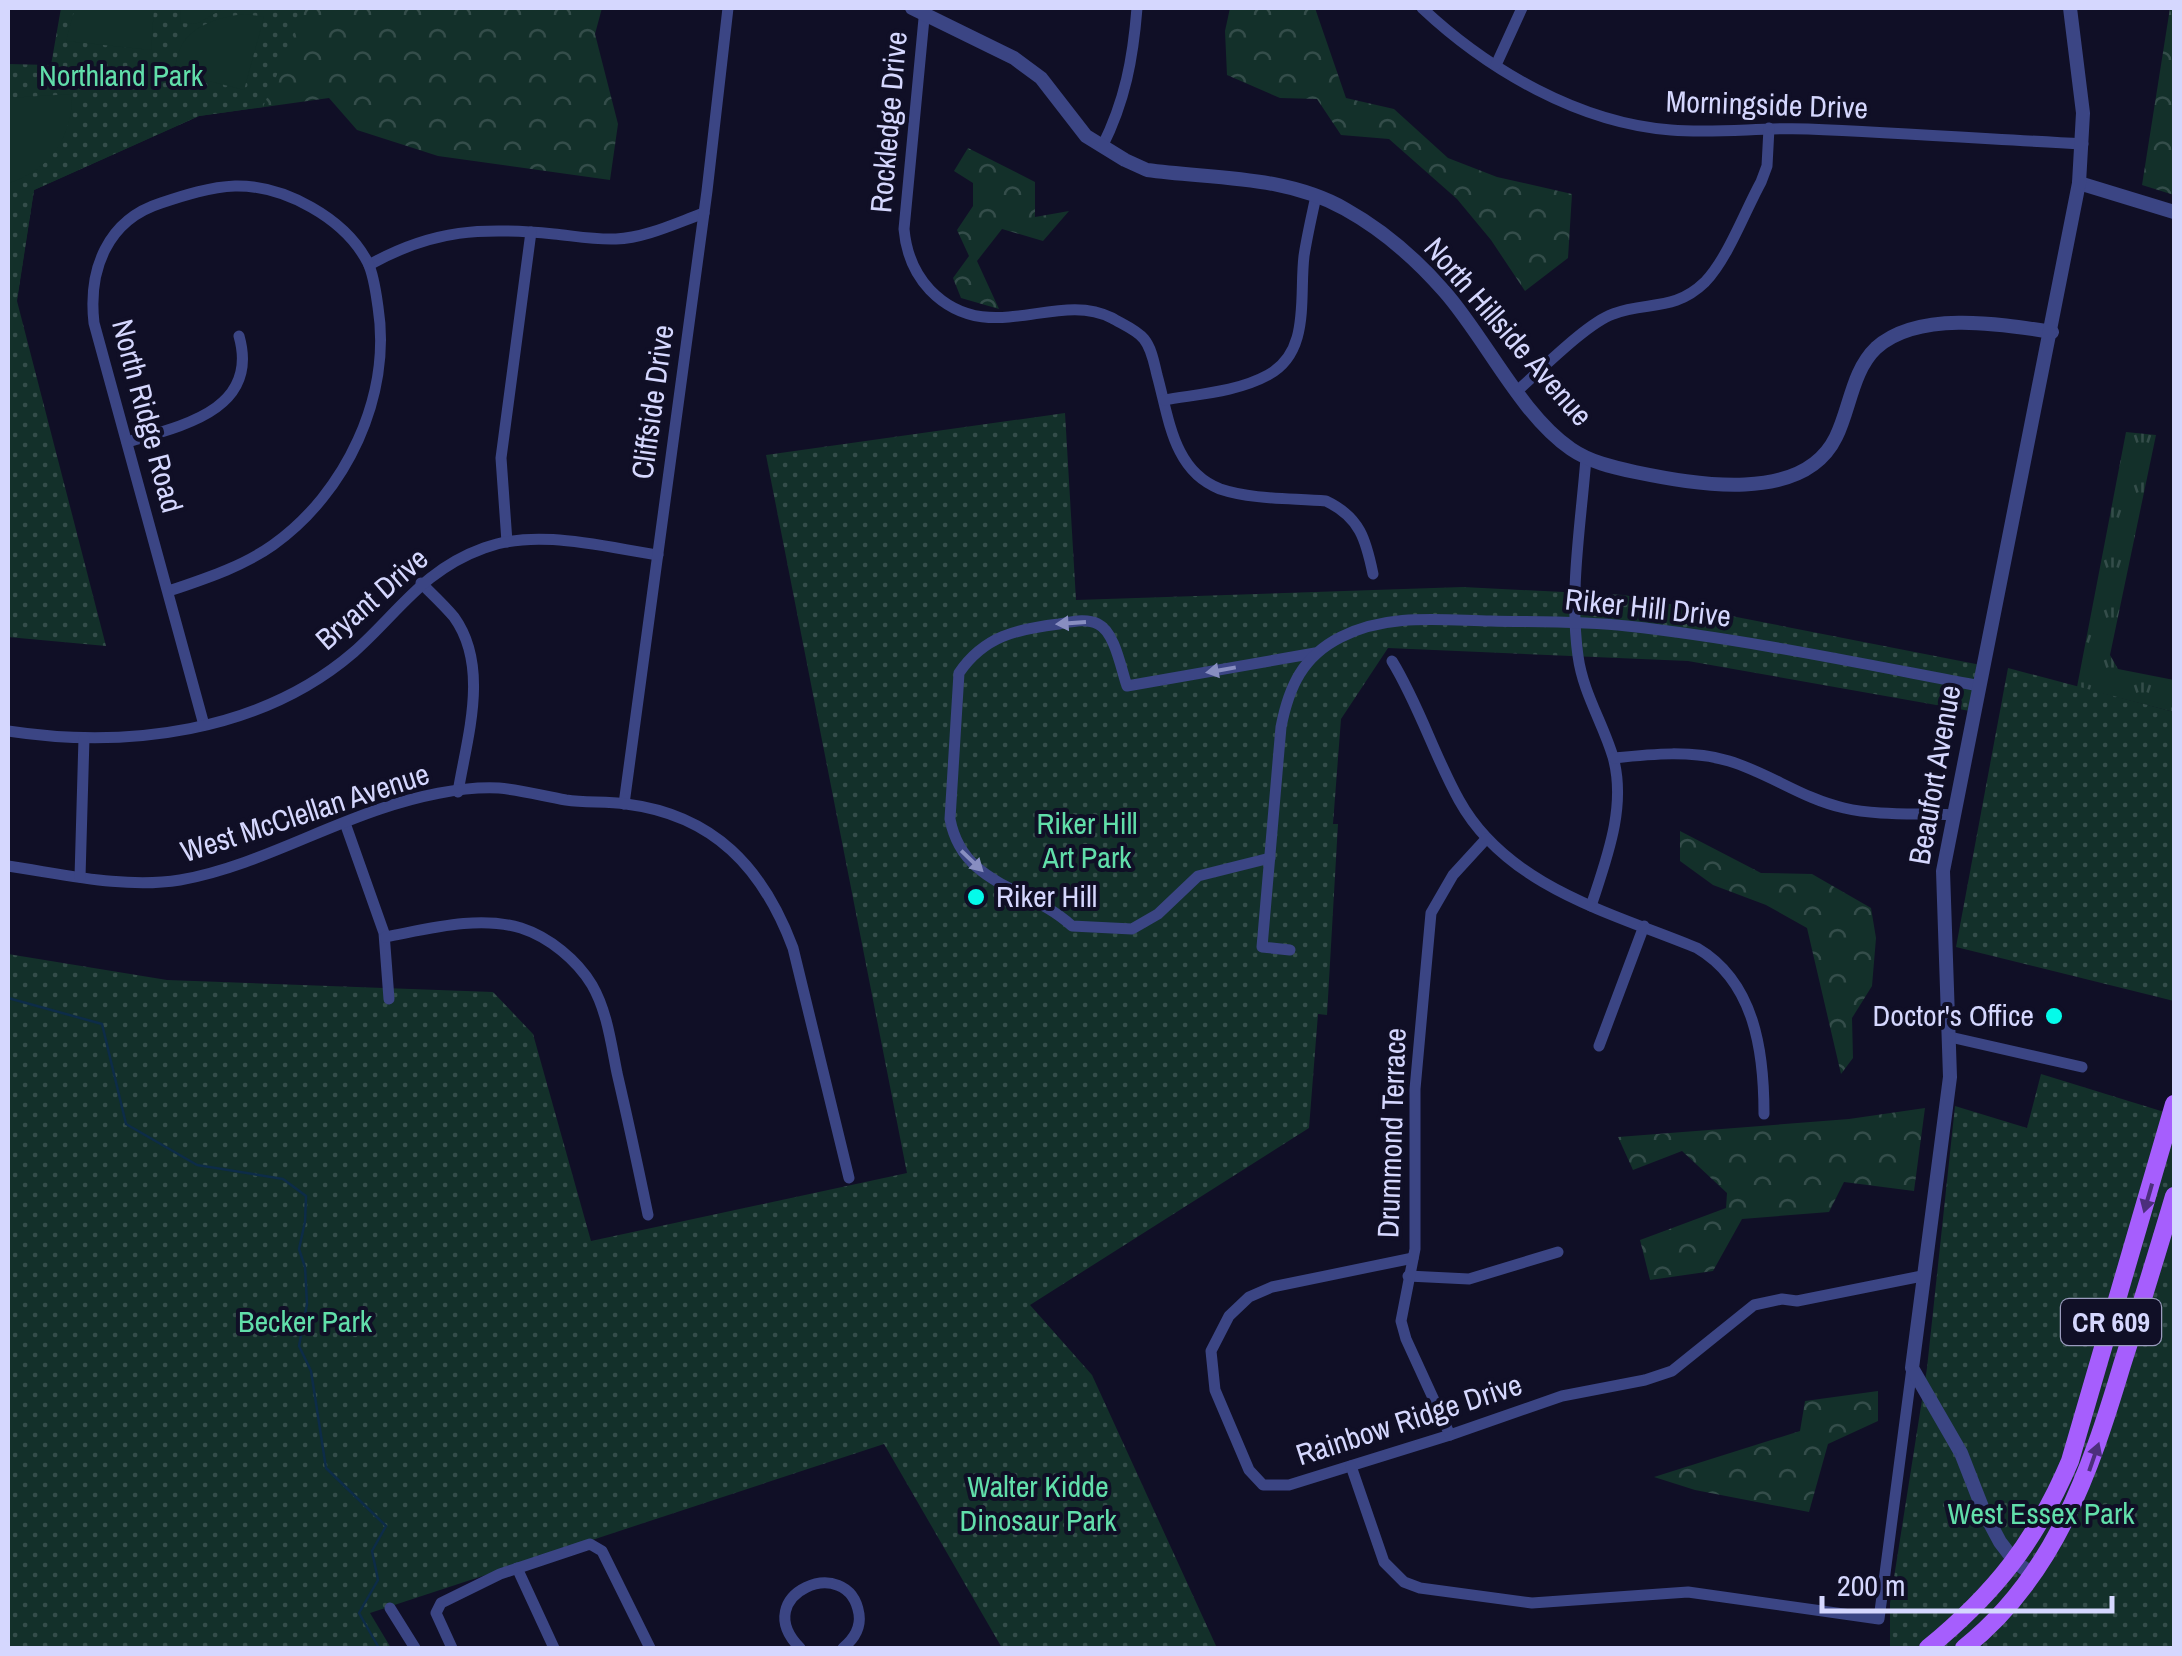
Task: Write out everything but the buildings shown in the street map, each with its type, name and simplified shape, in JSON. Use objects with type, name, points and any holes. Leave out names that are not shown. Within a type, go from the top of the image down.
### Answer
[{"type":"main road","name":"CR 609","points":[[1928,1648],[1965,1618],[2016,1563],[2050,1509],[2070,1461],[2174,1104]]},
{"type":"main road","name":"CR 609","points":[[1964,1648],[2007,1611],[2068,1520],[2092,1464],[2174,1196]]},
{"type":"street","name":"Cliffside Drive","points":[[624,804],[728,8]]},
{"type":"street","points":[[1102,147],[1119,114],[1128,84],[1137,8]]},
{"type":"street","name":"Morningside Drive","points":[[1422,8],[1448,32],[1496,65],[1556,98],[1636,124],[1710,132],[1769,128],[2083,144]]},
{"type":"street","points":[[1496,65],[1522,8]]},
{"type":"street","name":"Beaufort Avenue","points":[[1351,1466],[1384,1562],[1404,1582],[1420,1588],[1532,1603],[1688,1592],[1879,1619],[1946,1116],[1950,1037],[1943,871],[2079,183],[2083,144],[2080,76],[2070,8]]},
{"type":"street","name":"North Hillside Avenue","points":[[920,9],[1014,58],[1041,78],[1086,136],[1146,170],[1296,187],[1350,212],[1414,260],[1445,292],[1551,433],[1586,458],[1610,467],[1691,482],[1743,485],[1782,478],[1814,464],[1828,451],[1867,359],[1892,338],[1942,325],[1985,321],[2052,332]]},
{"type":"street","name":"Rockledge Drive","points":[[920,9],[904,229],[909,257],[918,274],[943,302],[978,316],[1002,319],[1085,311],[1106,315],[1144,338],[1179,454],[1199,478],[1225,490],[1326,501],[1340,507],[1361,528],[1373,574]]},
{"type":"street","points":[[1517,391],[1612,314],[1665,306],[1704,282],[1761,182],[1767,166],[1769,128]]},
{"type":"street","points":[[2079,183],[2174,212]]},
{"type":"street","name":"North Ridge Road","points":[[204,725],[92,305],[100,256],[131,217],[148,207],[192,193],[235,186],[270,191],[302,203],[330,221],[369,265]]},
{"type":"street","points":[[1164,400],[1237,387],[1272,374],[1284,364],[1294,349],[1300,324],[1304,255],[1316,196]]},
{"type":"street","points":[[169,591],[231,568],[272,546],[322,496],[347,462],[368,415],[379,366],[379,315],[369,265],[396,250],[450,232],[626,238],[704,212]]},
{"type":"street","points":[[506,542],[501,458],[531,232]]},
{"type":"street","points":[[127,442],[184,426],[229,396],[237,386],[244,363],[238,336]]},
{"type":"street","points":[[1586,458],[1574,623],[1584,683],[1614,758],[1617,783],[1614,829],[1592,906]]},
{"type":"street","name":"Bryant Drive","points":[[8,731],[84,738],[133,737],[204,725],[269,704],[316,680],[368,639],[421,583],[485,547],[546,540],[658,555]]},
{"type":"street","points":[[421,583],[456,620],[470,652],[474,692],[458,792]]},
{"type":"street","name":"Riker Hill Drive","points":[[1290,950],[1262,947],[1281,727],[1287,695],[1301,668],[1315,653],[1344,635],[1408,619],[1574,623],[1662,631],[1826,656],[1980,686]]},
{"type":"street","name":"Riker Hill Drive","points":[[1270,858],[1198,876],[1158,914],[1132,929],[1072,926],[1054,910],[996,884],[954,842],[950,819],[959,672],[968,658],[992,639],[1018,629],[1083,621],[1100,624],[1109,634],[1126,686],[1315,653]]},
{"type":"street","points":[[1392,661],[1458,799],[1486,840],[1552,888],[1716,959],[1738,986],[1756,1034],[1764,1114]]},
{"type":"street","points":[[80,877],[84,738]]},
{"type":"street","points":[[1614,758],[1648,754],[1704,756],[1727,760],[1798,793],[1849,810],[1953,815]]},
{"type":"street","name":"West McClellan Avenue","points":[[8,866],[129,882],[180,880],[234,865],[394,805],[458,792],[504,788],[570,801],[624,804],[666,812],[701,828],[736,854],[768,894],[794,948],[849,1178]]},
{"type":"street","points":[[344,822],[385,936],[389,999]]},
{"type":"street","name":"Drummond Terrace","points":[[1450,1436],[1406,1339],[1402,1321],[1413,1258],[1415,1090],[1431,913],[1453,874],[1486,840]]},
{"type":"street","points":[[385,936],[485,923],[521,928],[553,944],[584,974],[606,1023],[648,1215]]},
{"type":"street","points":[[1599,1046],[1644,926]]},
{"type":"street","points":[[1950,1037],[2082,1066]]},
{"type":"street","points":[[1408,1276],[1469,1279],[1558,1252]]},
{"type":"street","name":"Rainbow Ridge Drive","points":[[1413,1258],[1272,1287],[1249,1298],[1229,1316],[1212,1352],[1215,1390],[1255,1479],[1281,1486],[1450,1436],[1562,1396],[1672,1371],[1754,1305],[1782,1299],[1797,1301],[1922,1276]]},
{"type":"street","points":[[1912,1368],[1961,1452],[1988,1522],[2016,1563],[2033,1574]]},
{"type":"street","points":[[452,1648],[436,1613],[440,1603],[583,1544],[597,1546],[650,1648]]},
{"type":"street","points":[[517,1568],[554,1648]]},
{"type":"street","points":[[800,1648],[791,1640],[785,1616],[796,1593],[816,1582],[839,1586],[855,1603],[858,1626],[847,1648]]},
{"type":"street","points":[[390,1608],[415,1648]]},
{"type":"green space","name":"Northland Park","points":[[61,8],[306,8],[263,107],[199,116],[34,190],[17,301],[106,646],[8,637],[8,64],[51,65]]},
{"type":"green space","points":[[75,8],[154,8],[151,50],[66,41]]},
{"type":"green space","points":[[181,8],[224,8],[197,24],[180,23]]},
{"type":"green space","points":[[278,8],[602,8],[595,34],[618,124],[610,180],[438,156],[357,130],[329,98],[199,116],[34,190],[16,305],[8,637],[8,68],[83,63]]},
{"type":"green space","points":[[1230,8],[1315,8],[1346,98],[1394,109],[1448,158],[1497,177],[1572,194],[1568,258],[1525,291],[1457,199],[1389,139],[1341,135],[1317,99],[1280,98],[1227,75],[1225,31]]},
{"type":"green space","points":[[2170,8],[2174,8],[2174,195],[2142,185]]},
{"type":"green space","points":[[246,14],[264,17],[244,90],[174,72],[180,50],[193,32],[218,19]]},
{"type":"green space","points":[[72,94],[68,124],[56,150],[35,170],[8,183],[8,98]]},
{"type":"green space","points":[[968,148],[1035,182],[1035,217],[1069,211],[1043,241],[1002,229],[977,261],[999,309],[961,298],[953,278],[969,256],[957,230],[973,206],[973,183],[954,171]]},
{"type":"green space","points":[[1065,413],[1076,600],[1463,587],[1624,595],[1981,665],[1970,711],[1688,661],[1388,648],[1341,719],[1333,824],[1338,824],[1327,1015],[1318,1014],[1309,1128],[1030,1305],[1092,1375],[1217,1648],[1002,1648],[884,1444],[370,1613],[391,1648],[8,1648],[8,954],[167,980],[493,992],[533,1034],[591,1241],[907,1173],[766,455]]},
{"type":"green space","points":[[2126,432],[2156,435],[2110,655],[2118,669],[2174,680],[2174,712],[2077,687]]},
{"type":"green space","points":[[2008,668],[2174,712],[2174,1001],[1956,947]]},
{"type":"green space","points":[[1680,831],[1761,873],[1812,874],[1871,908],[1876,938],[1872,986],[1852,1018],[1853,1058],[1841,1074],[1807,928],[1766,905],[1713,885],[1680,861]]},
{"type":"green space","name":"West Essex Park","points":[[2041,1074],[2174,1115],[2174,1648],[1890,1648],[1890,1603],[1927,1368],[1955,1106],[2027,1128]]},
{"type":"green space","points":[[1925,1108],[1914,1191],[1844,1182],[1829,1212],[1742,1219],[1713,1271],[1650,1280],[1640,1240],[1726,1208],[1727,1193],[1682,1151],[1633,1170],[1618,1137],[1849,1119]]},
{"type":"green space","points":[[1878,1391],[1878,1421],[1828,1444],[1809,1512],[1695,1490],[1654,1477],[1800,1431],[1805,1401]]},
{"type":"waterway","points":[[8,998],[102,1024],[126,1124],[197,1165],[283,1179],[306,1196],[299,1249],[305,1267],[307,1304],[299,1346],[311,1371],[326,1468],[386,1526],[372,1551],[378,1580],[359,1613],[379,1648]]},
{"type":"place","name":"Riker Hill","points":[[976,897]]},
{"type":"place","name":"Doctor's Office","points":[[2054,1016]]},
{"type":"park label","name":"Riker Hill Art Park","points":[[1087,841]]},
{"type":"park label","name":"Becker Park","points":[[305,1322]]},
{"type":"park label","name":"Walter Kidde Dinosaur Park","points":[[1038,1504]]}]
